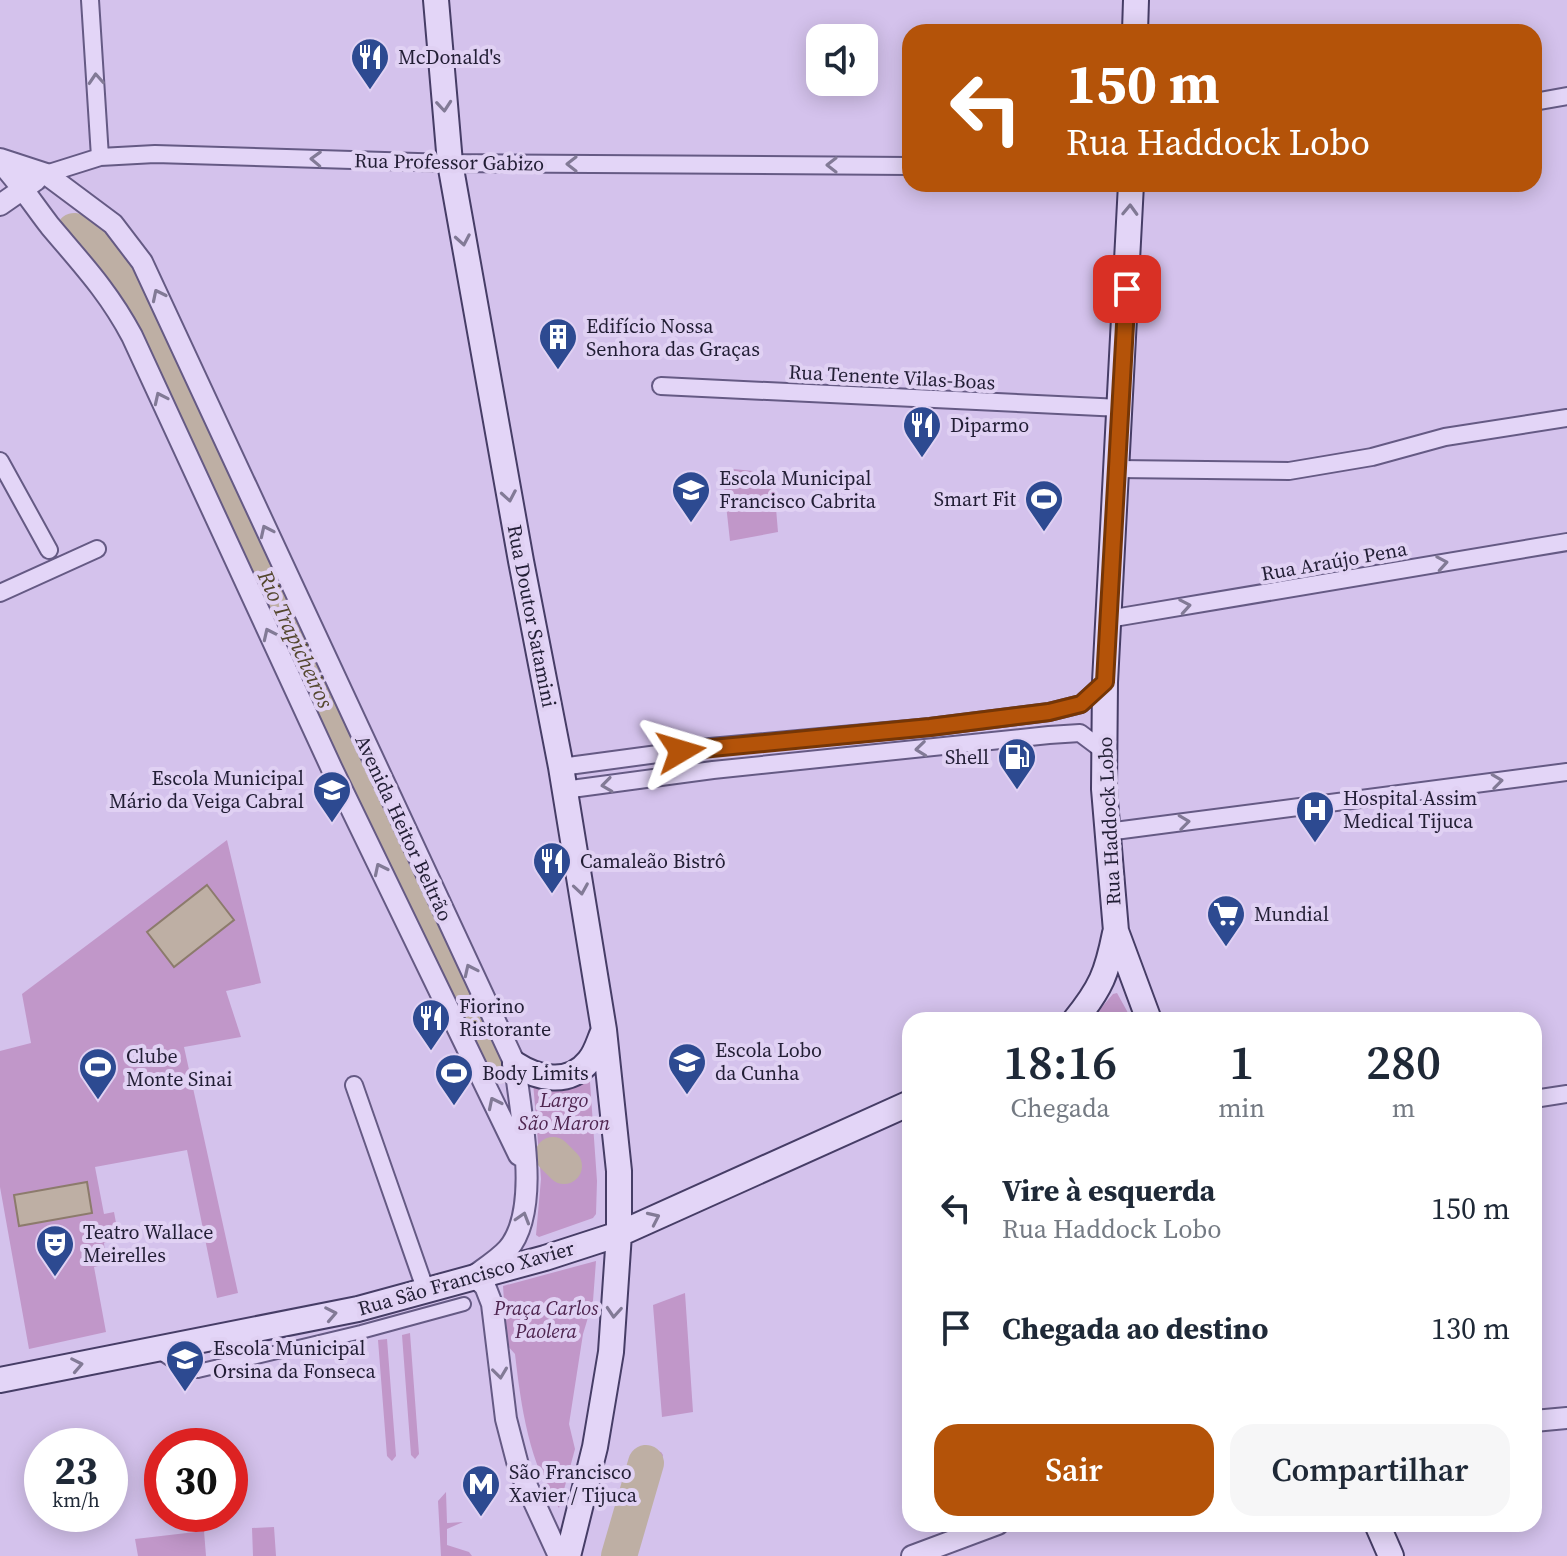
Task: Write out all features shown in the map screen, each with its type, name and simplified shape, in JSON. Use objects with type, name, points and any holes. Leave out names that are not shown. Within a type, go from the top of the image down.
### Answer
[{"type":"main road","name":"Rua Doutor Satamini","points":[[436,0],[450,163],[563,779],[604,1030],[619,1171],[619,1234]]},
{"type":"main road","points":[[1135,24],[1136,0]]},
{"type":"main road","name":"Rua Haddock Lobo","points":[[1116,931],[1107,832],[1105,682],[1131,192]]},
{"type":"main road","points":[[1081,1012],[1108,970],[1116,931]]},
{"type":"main road","points":[[1116,931],[1146,1012]]},
{"type":"main road","points":[[515,1064],[531,1075],[563,1077],[576,1072],[590,1060],[604,1030]]},
{"type":"main road","name":"Rua São Francisco Xavier","points":[[0,1380],[358,1309],[545,1258],[619,1234],[902,1107]]},
{"type":"main road","points":[[568,1556],[595,1447],[611,1352],[619,1234]]},
{"type":"main road","points":[[1380,1532],[1391,1556]]},
{"type":"street","points":[[90,0],[100,157]]},
{"type":"street","points":[[1542,101],[1567,96]]},
{"type":"street","name":"Rua Professor Gabizo","points":[[0,205],[46,174],[100,157],[155,154],[450,163],[902,166]]},
{"type":"street","name":"Avenida Heitor Beltrão","points":[[0,160],[46,174],[113,224],[142,262],[515,1064],[527,1173],[527,1203],[520,1229],[508,1249],[474,1276]]},
{"type":"street","name":"Avenida Heitor Beltrão","points":[[0,160],[113,300],[132,336],[332,769],[527,1173]]},
{"type":"street","name":"Rua Tenente Vilas-Boas","points":[[661,386],[1121,408]]},
{"type":"street","points":[[1118,469],[1289,471],[1372,457],[1445,437],[1567,418]]},
{"type":"street","points":[[0,461],[49,550]]},
{"type":"street","name":"Rua Araújo Pena","points":[[1108,619],[1567,542]]},
{"type":"street","points":[[0,593],[97,549]]},
{"type":"street","points":[[563,779],[710,747],[930,727],[1049,712],[1081,704],[1105,682]]},
{"type":"street","points":[[563,779],[713,770],[1080,733],[1104,751]]},
{"type":"street","points":[[1107,832],[1567,772]]},
{"type":"street","points":[[354,1085],[426,1291]]},
{"type":"street","points":[[1542,1098],[1567,1094]]},
{"type":"street","points":[[474,1276],[485,1286],[492,1304],[506,1419],[519,1469],[559,1556]]},
{"type":"street","points":[[156,1350],[185,1369],[198,1371],[464,1304]]},
{"type":"street","points":[[1542,1420],[1567,1418]]},
{"type":"street","points":[[912,1556],[976,1532]]},
{"type":"green space","points":[[722,468],[773,473],[778,532],[730,541]]},
{"type":"green space","name":"Clube Monte Sinai","points":[[227,840],[261,983],[226,991],[241,1037],[184,1047],[238,1293],[217,1298],[187,1150],[95,1167],[104,1214],[114,1212],[119,1239],[104,1243],[106,1264],[94,1267],[106,1332],[29,1349],[0,1187],[0,1051],[31,1043],[22,994]]},
{"type":"green space","points":[[1117,993],[1128,1012],[1098,1012]]},
{"type":"green space","name":"Largo São Maron","points":[[589,1068],[597,1181],[596,1214],[593,1218],[539,1237],[536,1235],[541,1179],[533,1082]]},
{"type":"green space","name":"Praça Carlos Paolera","points":[[596,1261],[593,1301],[583,1334],[569,1424],[575,1449],[559,1508],[533,1454],[515,1354],[507,1345],[503,1286]]},
{"type":"green space","points":[[685,1293],[693,1412],[662,1417],[653,1305]]},
{"type":"green space","points":[[410,1333],[419,1454],[415,1459],[411,1455],[402,1335]]},
{"type":"green space","points":[[387,1339],[396,1456],[392,1461],[387,1456],[378,1340]]},
{"type":"green space","points":[[640,1448],[663,1455],[635,1556],[610,1556],[637,1450]]},
{"type":"green space","points":[[446,1492],[447,1523],[463,1522],[447,1529],[447,1545],[469,1552],[472,1556],[441,1556],[438,1501]]},
{"type":"green space","points":[[274,1527],[276,1556],[253,1556],[252,1528]]},
{"type":"green space","points":[[204,1532],[206,1556],[138,1556],[135,1539]]},
{"type":"shaded area","points":[[207,885],[234,920],[174,967],[147,932]]},
{"type":"shaded area","points":[[87,1182],[92,1213],[19,1226],[14,1195]]},
{"type":"waterway","name":"Rio Trapicheiros","points":[[74,231],[107,249],[131,288],[498,1066]]},
{"type":"waterway","name":"Rio Trapicheiros","points":[[553,1155],[564,1166]]},
{"type":"waterway","name":"Rio Trapicheiros","points":[[619,1556],[646,1463]]},
{"type":"place","name":"McDonald's","points":[[370,91]]},
{"type":"place","name":"Edifício Nossa Senhora das Graças","points":[[558,371]]},
{"type":"place","name":"Diparmo","points":[[922,459]]},
{"type":"place","name":"Escola Municipal Francisco Cabrita","points":[[691,524]]},
{"type":"place","name":"Smart Fit","points":[[1044,533]]},
{"type":"place","name":"Shell","points":[[1017,791]]},
{"type":"place","name":"Escola Municipal Mário da Veiga Cabral","points":[[332,824]]},
{"type":"place","name":"Hospital Assim Medical Tijuca","points":[[1315,844]]},
{"type":"place","name":"Camaleão Bistrô","points":[[552,895]]},
{"type":"place","name":"Mundial","points":[[1226,948]]},
{"type":"place","name":"Fiorino Ristorante","points":[[431,1052]]},
{"type":"place","name":"Escola Lobo da Cunha","points":[[687,1096]]},
{"type":"place","name":"Clube Monte Sinai","points":[[98,1101]]},
{"type":"place","name":"Body Limits","points":[[454,1107]]},
{"type":"place","name":"Teatro Wallace Meirelles","points":[[55,1278]]},
{"type":"place","name":"Escola Municipal Orsina da Fonseca","points":[[185,1393]]},
{"type":"place","name":"São Francisco Xavier / Tijuca","points":[[481,1518]]},
{"type":"route","points":[[681,751],[1049,712],[1081,704],[1105,682],[1127,289]]}]
